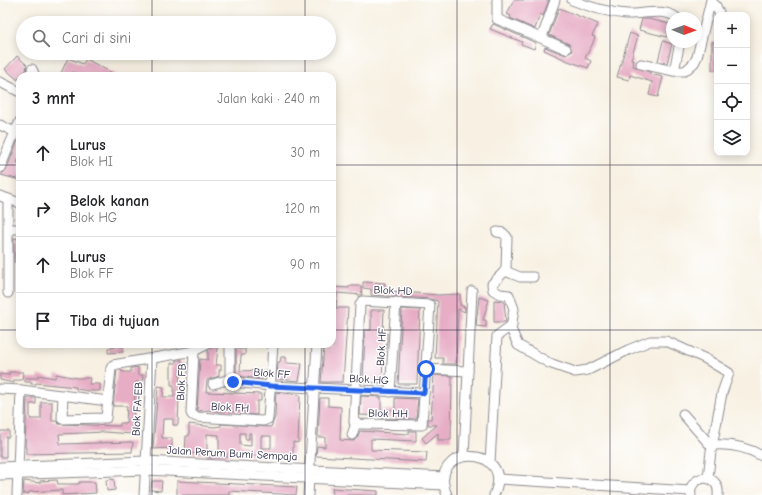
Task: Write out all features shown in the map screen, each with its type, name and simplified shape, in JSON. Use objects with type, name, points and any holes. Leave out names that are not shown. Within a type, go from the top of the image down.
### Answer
[{"type":"street","points":[[497,0],[497,19],[528,33],[542,37],[566,49]]},
{"type":"street","points":[[542,37],[555,0]]},
{"type":"street","points":[[572,0],[602,10],[628,14],[666,13]]},
{"type":"street","points":[[641,64],[685,72],[694,63],[711,1],[716,6],[719,12]]},
{"type":"street","points":[[674,71],[679,48]]},
{"type":"street","points":[[0,82],[16,90]]},
{"type":"street","points":[[0,125],[15,132],[0,168]]},
{"type":"street","points":[[8,293],[4,254],[9,229],[4,197],[16,202]]},
{"type":"street","points":[[9,229],[16,229]]},
{"type":"street","points":[[497,232],[503,233],[507,237],[505,271],[492,284],[493,290],[500,294],[509,295],[514,309],[511,329],[518,345],[549,362],[575,372],[588,370],[650,341],[666,341],[725,369],[729,373],[722,393],[708,478]]},
{"type":"street","points":[[505,271],[520,277],[533,277]]},
{"type":"street","points":[[464,456],[472,291]]},
{"type":"street","name":"Blok HD","points":[[354,391],[360,306],[362,301],[428,303],[430,305],[431,311],[426,369]]},
{"type":"street","name":"Blok HF","points":[[390,392],[396,302]]},
{"type":"street","points":[[494,495],[498,479],[490,463],[497,336],[512,325]]},
{"type":"street","points":[[63,395],[62,419],[106,418],[111,368],[113,365],[194,351],[200,348]]},
{"type":"street","points":[[213,384],[230,379],[230,348]]},
{"type":"street","points":[[271,386],[273,348]]},
{"type":"street","points":[[308,495],[308,469],[317,348]]},
{"type":"street","name":"Blok FB","points":[[192,414],[194,351]]},
{"type":"street","name":"Blok FA-EB","points":[[144,495],[152,359]]},
{"type":"street","points":[[424,393],[426,369],[468,370]]},
{"type":"street","name":"Blok FF","points":[[230,379],[233,382],[314,388]]},
{"type":"street","name":"Blok FH","points":[[192,414],[197,417],[204,418],[263,421],[268,419],[271,386]]},
{"type":"street","name":"Blok HG","points":[[314,388],[424,393]]},
{"type":"street","points":[[0,389],[21,390],[108,401]]},
{"type":"street","points":[[17,495],[21,390]]},
{"type":"street","points":[[352,435],[355,421],[354,391]]},
{"type":"street","name":"Blok HH","points":[[355,421],[420,426],[424,422],[424,393]]},
{"type":"street","points":[[683,414],[712,447]]},
{"type":"street","points":[[712,447],[719,445],[753,450],[762,456]]},
{"type":"street","points":[[447,495],[444,481],[451,463],[464,456],[473,455],[490,463]]},
{"type":"street","name":"Jalan Perum Bumi Sempaja","points":[[146,465],[309,478],[444,481]]},
{"type":"street","name":"Jalan Perum Bumi Sempaja","points":[[18,470],[146,465],[308,469],[444,481]]},
{"type":"street","points":[[0,466],[18,470]]},
{"type":"street","points":[[0,475],[18,470]]},
{"type":"street","points":[[498,479],[610,491],[690,493],[695,481],[700,478],[708,478],[715,482],[718,487],[718,495]]},
{"type":"building","points":[[514,0],[549,0],[543,16],[540,14],[535,29],[510,18],[511,16],[507,14]]},
{"type":"building","points":[[559,8],[598,24],[592,36],[595,37],[592,45],[585,58],[591,61],[588,68],[544,50],[545,47],[566,55],[572,51],[569,44],[549,35]]},
{"type":"building","points":[[642,19],[666,23],[666,37],[639,30]]},
{"type":"building","points":[[493,24],[536,43],[534,49],[521,44],[522,42],[490,29]]},
{"type":"building","points":[[630,33],[638,36],[631,59],[634,60],[633,66],[650,72],[650,74],[663,77],[658,97],[649,95],[652,82],[630,75],[629,80],[617,77]]},
{"type":"building","points":[[663,41],[666,42],[666,48],[671,48],[667,63],[658,61]]},
{"type":"building","points":[[712,42],[714,42],[714,70],[712,70]]},
{"type":"building","points":[[16,57],[16,60],[21,60],[27,65],[25,72],[16,72],[16,78],[5,69]]},
{"type":"building","points":[[67,60],[73,60],[83,64],[85,60],[88,60],[110,72],[73,72],[61,72]]},
{"type":"building","points":[[16,146],[16,179],[1,175],[6,170]]},
{"type":"building","points":[[14,238],[16,238],[16,262],[14,262]]},
{"type":"building","points":[[363,282],[385,283],[385,289],[391,291],[438,295],[460,294],[460,305],[465,307],[465,312],[458,309],[456,364],[443,364],[443,358],[435,358],[438,301],[430,299],[371,295],[371,289],[363,288]]},
{"type":"building","points":[[349,286],[361,286],[362,295],[337,293],[336,308],[336,287],[349,288]]},
{"type":"building","points":[[479,297],[489,300],[483,320],[486,320],[486,327],[476,326]]},
{"type":"building","points":[[494,300],[504,301],[506,322],[494,322]]},
{"type":"building","points":[[336,308],[348,308],[343,382],[321,382],[324,348],[336,348]]},
{"type":"building","points":[[402,309],[420,310],[417,384],[398,384]]},
{"type":"building","points":[[371,310],[384,310],[383,333],[387,333],[387,340],[385,352],[383,352],[382,383],[363,382],[365,330],[371,330]]},
{"type":"building","points":[[108,348],[123,348],[123,352],[108,353]]},
{"type":"building","points":[[211,348],[218,348],[216,365],[221,365],[221,370],[219,370],[219,376],[207,380],[206,392],[261,394],[261,401],[257,401],[257,415],[245,414],[245,412],[214,410],[197,411],[200,359],[208,360],[208,350]]},
{"type":"building","points":[[236,349],[245,349],[245,355],[241,355],[240,371],[262,370],[262,379],[236,376]]},
{"type":"building","points":[[281,357],[286,357],[286,363],[302,364],[299,381],[277,379],[278,362],[280,362]]},
{"type":"building","points":[[176,360],[182,360],[181,363],[186,363],[186,368],[180,368],[178,425],[173,425],[173,419],[163,419],[162,438],[172,438],[172,448],[153,449],[158,386],[164,387],[163,397],[174,397],[174,385],[171,385],[171,363],[176,363]]},
{"type":"building","points":[[138,367],[138,375],[143,375],[142,382],[136,382],[132,434],[105,432],[59,434],[60,444],[133,442],[132,452],[26,454],[27,398],[36,398],[36,404],[30,404],[30,419],[41,419],[41,402],[52,402],[52,421],[56,421],[59,424],[120,426],[120,423],[126,423],[127,406],[113,406],[117,370],[122,370],[122,372],[131,372],[131,368]]},
{"type":"building","points":[[9,372],[23,372],[22,380],[14,380],[14,383],[0,380],[0,374],[9,375]]},
{"type":"building","points":[[56,374],[77,378],[90,378],[89,384],[100,384],[100,391],[89,391],[76,389],[76,387],[36,383],[31,384],[31,382],[25,382],[25,378],[38,378],[38,375],[55,378]]},
{"type":"building","points":[[434,375],[452,376],[451,440],[438,440],[438,433],[426,443],[422,438],[437,425],[428,425],[428,419],[431,419]]},
{"type":"building","points":[[276,392],[300,395],[298,443],[293,442],[293,455],[251,456],[228,453],[228,457],[207,458],[208,450],[219,451],[219,435],[207,434],[207,454],[185,453],[186,436],[189,436],[189,424],[214,427],[221,426],[221,424],[271,427],[275,417]],"holes":[[[240,433],[245,433],[245,439],[249,439],[249,433],[251,433],[251,446],[240,445]],[[261,436],[271,436],[271,448],[261,448]]]},
{"type":"building","points":[[361,396],[381,397],[381,410],[395,410],[395,398],[418,399],[416,419],[381,418],[381,416],[360,415]]},
{"type":"building","points":[[320,398],[328,398],[328,406],[341,407],[340,440],[354,441],[360,431],[409,434],[409,431],[416,431],[416,441],[371,439],[371,450],[427,452],[426,462],[316,456],[317,446],[325,447],[325,437],[318,437]]},
{"type":"building","points":[[0,431],[9,431],[9,437],[6,437],[6,457],[0,457]]},
{"type":"building","points":[[114,479],[115,490],[107,491],[106,480]]},
{"type":"building","points":[[57,480],[58,484],[95,482],[96,493],[62,495],[62,490],[29,492],[29,494],[23,494],[24,481],[40,483],[40,481]]},
{"type":"building","points":[[152,481],[162,481],[161,491],[151,490]]},
{"type":"building","points":[[177,481],[297,487],[296,495],[229,491],[229,495],[177,495]]},
{"type":"building","points":[[332,488],[378,491],[378,495],[333,495]]},
{"type":"route","points":[[233,382],[271,386],[424,393],[426,369]]}]
